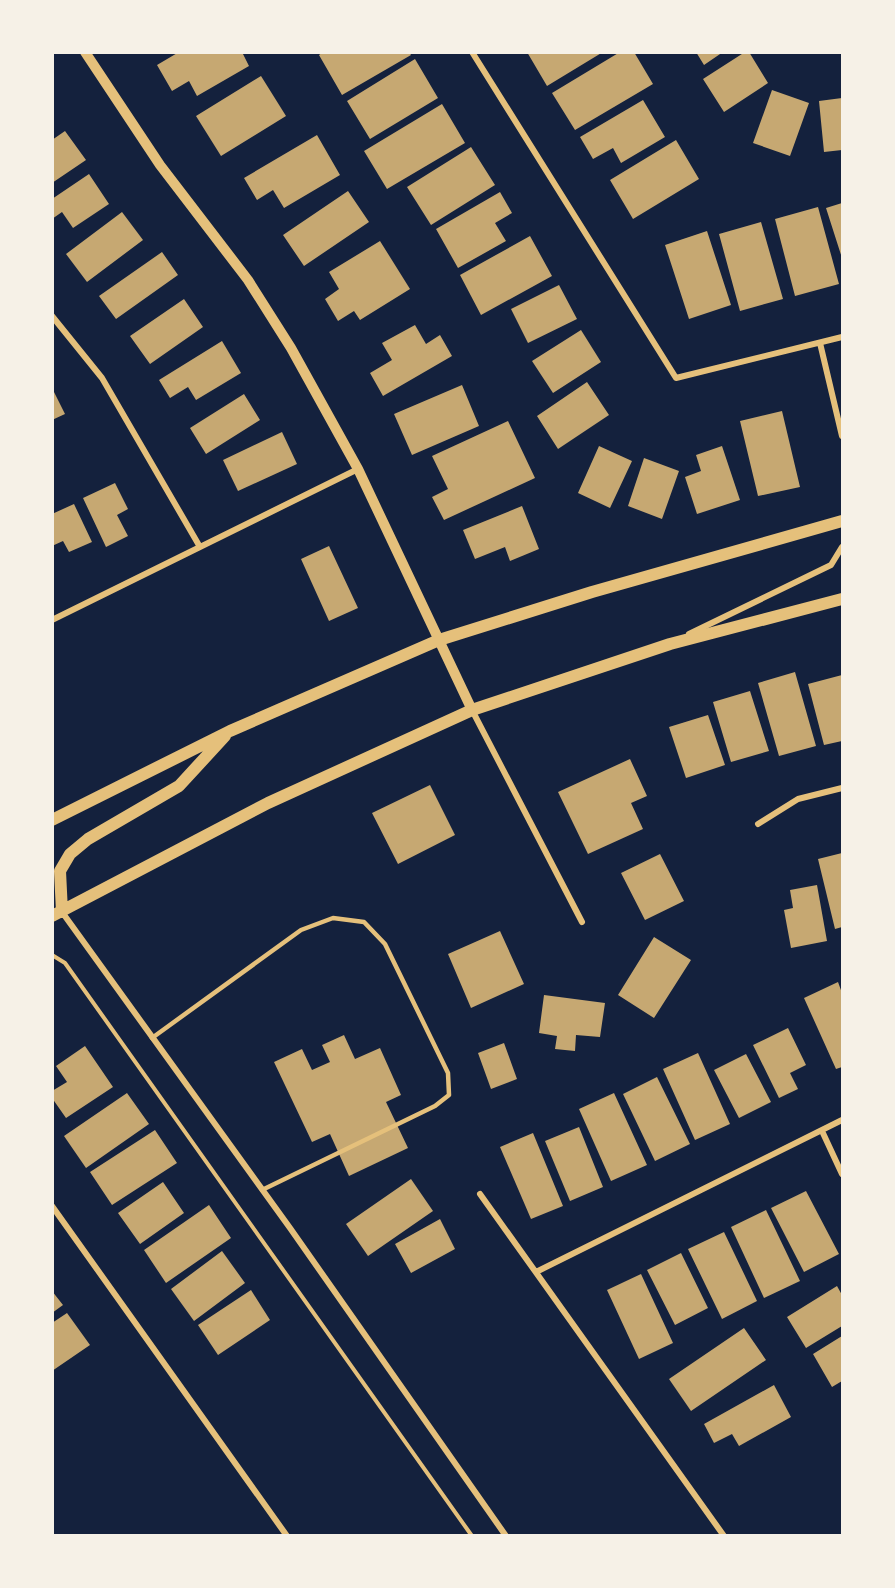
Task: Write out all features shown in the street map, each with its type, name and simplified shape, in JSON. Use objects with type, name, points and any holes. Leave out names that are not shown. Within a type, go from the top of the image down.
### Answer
[{"type":"main road","points":[[52,820],[230,730],[439,640],[592,592],[843,521]]},
{"type":"main road","points":[[56,911],[268,803],[472,710],[670,644],[843,599]]},
{"type":"main road","points":[[56,911],[60,871],[70,854],[88,839],[179,786],[230,730]]},
{"type":"street","points":[[85,52],[160,165],[248,280],[291,348],[358,469],[472,710],[582,922]]},
{"type":"street","points":[[472,52],[676,378],[843,337]]},
{"type":"street","points":[[52,316],[102,378],[200,547]]},
{"type":"street","points":[[820,343],[843,436]]},
{"type":"street","points":[[52,620],[358,469]]},
{"type":"street","points":[[670,644],[831,565],[843,547]]},
{"type":"street","points":[[758,824],[798,799],[843,788]]},
{"type":"street","points":[[56,911],[262,1190],[506,1536]]},
{"type":"street","points":[[536,1272],[843,1120]]},
{"type":"street","points":[[822,1131],[843,1174]]},
{"type":"street","points":[[480,1194],[723,1533],[714,1536]]},
{"type":"street","points":[[52,1206],[287,1536]]},
{"type":"lane","points":[[152,1038],[301,930],[333,918],[364,922],[385,944],[448,1073],[449,1095],[435,1106],[262,1190]]},
{"type":"path","points":[[52,955],[65,963],[472,1536]]},
{"type":"building","points":[[179,52],[242,52],[249,66],[197,96],[189,81],[172,91],[157,65]]},
{"type":"building","points":[[323,52],[409,52],[411,55],[342,95],[319,55]]},
{"type":"building","points":[[527,52],[603,52],[547,86]]},
{"type":"building","points":[[620,52],[634,52],[653,84],[575,130],[552,93]]},
{"type":"building","points":[[696,52],[723,52],[704,65]]},
{"type":"building","points":[[745,52],[749,52],[768,83],[724,112],[703,79]]},
{"type":"building","points":[[415,59],[438,98],[370,139],[347,101]]},
{"type":"building","points":[[261,76],[286,116],[221,156],[196,116]]},
{"type":"building","points":[[772,90],[809,103],[790,156],[753,143]]},
{"type":"building","points":[[842,98],[842,150],[824,152],[819,101]]},
{"type":"building","points":[[643,100],[665,137],[621,163],[613,148],[593,159],[580,137]]},
{"type":"building","points":[[442,104],[465,143],[387,189],[364,151]]},
{"type":"building","points":[[65,131],[86,160],[52,183],[52,140]]},
{"type":"building","points":[[317,135],[340,175],[284,208],[273,190],[257,200],[244,178]]},
{"type":"building","points":[[676,140],[699,179],[633,219],[610,180]]},
{"type":"building","points":[[471,147],[495,185],[431,225],[407,187]]},
{"type":"building","points":[[89,174],[109,204],[73,228],[62,212],[52,219],[52,199]]},
{"type":"building","points":[[348,191],[369,222],[304,266],[283,235]]},
{"type":"building","points":[[500,192],[512,213],[495,223],[506,241],[458,268],[436,229]]},
{"type":"building","points":[[842,203],[842,258],[826,208]]},
{"type":"building","points":[[818,207],[839,284],[795,296],[775,219]]},
{"type":"building","points":[[122,212],[143,240],[87,282],[66,254]]},
{"type":"building","points":[[761,222],[783,299],[740,311],[719,234]]},
{"type":"building","points":[[707,231],[731,305],[689,319],[665,245]]},
{"type":"building","points":[[530,236],[552,276],[481,315],[460,275]]},
{"type":"building","points":[[380,241],[410,289],[360,320],[354,311],[338,321],[325,299],[339,289],[329,272]]},
{"type":"building","points":[[162,252],[178,275],[116,319],[99,296]]},
{"type":"building","points":[[559,285],[577,319],[528,343],[511,309]]},
{"type":"building","points":[[184,299],[203,327],[150,364],[130,336]]},
{"type":"building","points":[[415,325],[426,344],[440,335],[452,356],[383,396],[370,373],[392,360],[382,343]]},
{"type":"building","points":[[581,330],[601,362],[553,393],[532,361]]},
{"type":"building","points":[[222,341],[241,373],[196,400],[188,387],[170,398],[159,380]]},
{"type":"building","points":[[587,382],[609,415],[558,449],[537,416]]},
{"type":"building","points":[[462,385],[479,426],[412,455],[394,414]]},
{"type":"building","points":[[52,388],[65,414],[52,420]]},
{"type":"building","points":[[244,394],[260,420],[206,454],[190,428]]},
{"type":"building","points":[[782,411],[800,487],[758,496],[740,421]]},
{"type":"building","points":[[508,421],[535,478],[444,520],[432,497],[448,489],[432,456]]},
{"type":"building","points":[[282,432],[297,464],[238,491],[223,460]]},
{"type":"building","points":[[599,446],[632,461],[610,508],[578,493]]},
{"type":"building","points":[[722,446],[740,500],[697,514],[685,477],[701,471],[696,455]]},
{"type":"building","points":[[644,458],[679,471],[662,519],[628,506]]},
{"type":"building","points":[[115,483],[128,509],[117,515],[128,536],[106,547],[83,498]]},
{"type":"building","points":[[74,504],[92,542],[69,552],[63,541],[52,546],[52,514]]},
{"type":"building","points":[[522,506],[539,549],[510,561],[505,547],[475,559],[463,530]]},
{"type":"building","points":[[329,546],[358,608],[329,621],[301,559]]},
{"type":"building","points":[[795,672],[816,746],[779,756],[758,683]]},
{"type":"building","points":[[842,675],[842,741],[824,745],[808,684]]},
{"type":"building","points":[[750,691],[769,751],[731,762],[713,702]]},
{"type":"building","points":[[708,715],[725,765],[686,778],[669,727]]},
{"type":"building","points":[[630,759],[647,796],[631,803],[643,829],[588,854],[558,792]]},
{"type":"building","points":[[430,785],[455,835],[398,864],[372,813]]},
{"type":"building","points":[[842,853],[842,927],[835,929],[818,859]]},
{"type":"building","points":[[660,854],[684,901],[645,920],[621,873]]},
{"type":"building","points":[[817,885],[827,941],[791,948],[784,910],[793,908],[790,890]]},
{"type":"building","points":[[500,931],[524,984],[471,1008],[448,954]]},
{"type":"building","points":[[654,937],[691,960],[654,1018],[618,995]]},
{"type":"building","points":[[838,982],[842,993],[842,1067],[836,1069],[804,998]]},
{"type":"building","points":[[544,995],[605,1003],[600,1037],[576,1035],[575,1051],[555,1049],[557,1036],[539,1033]]},
{"type":"building","points":[[788,1028],[806,1065],[790,1073],[798,1089],[779,1098],[753,1045]]},
{"type":"building","points":[[344,1035],[355,1059],[380,1048],[401,1095],[386,1102],[408,1148],[349,1176],[330,1134],[312,1142],[274,1062],[302,1049],[312,1070],[330,1062],[322,1045]]},
{"type":"building","points":[[504,1043],[517,1079],[491,1089],[478,1053]]},
{"type":"building","points":[[85,1046],[113,1087],[66,1118],[52,1098],[52,1091],[67,1082],[56,1066]]},
{"type":"building","points":[[698,1053],[730,1124],[695,1140],[663,1069]]},
{"type":"building","points":[[746,1054],[771,1102],[739,1118],[714,1070]]},
{"type":"building","points":[[657,1077],[690,1144],[655,1161],[623,1094]]},
{"type":"building","points":[[127,1093],[149,1124],[86,1168],[64,1136]]},
{"type":"building","points":[[614,1093],[647,1165],[611,1181],[579,1109]]},
{"type":"building","points":[[579,1127],[603,1187],[570,1201],[545,1141]]},
{"type":"building","points":[[155,1130],[177,1163],[112,1205],[90,1172]]},
{"type":"building","points":[[533,1133],[563,1206],[531,1219],[500,1147]]},
{"type":"building","points":[[411,1179],[433,1211],[368,1256],[346,1224]]},
{"type":"building","points":[[163,1182],[184,1213],[140,1244],[118,1213]]},
{"type":"building","points":[[806,1191],[839,1254],[804,1272],[771,1208]]},
{"type":"building","points":[[209,1205],[231,1238],[166,1283],[144,1250]]},
{"type":"building","points":[[766,1210],[800,1281],[764,1298],[731,1227]]},
{"type":"building","points":[[440,1219],[455,1249],[411,1273],[395,1244]]},
{"type":"building","points":[[724,1232],[757,1301],[722,1319],[688,1249]]},
{"type":"building","points":[[222,1251],[245,1283],[194,1321],[171,1289]]},
{"type":"building","points":[[681,1253],[708,1308],[675,1325],[647,1270]]},
{"type":"building","points":[[641,1274],[673,1343],[639,1359],[607,1290]]},
{"type":"building","points":[[837,1286],[842,1295],[842,1326],[806,1348],[787,1317]]},
{"type":"building","points":[[251,1290],[270,1320],[218,1355],[198,1325]]},
{"type":"building","points":[[52,1291],[63,1305],[52,1313]]},
{"type":"building","points":[[67,1313],[90,1345],[52,1371],[52,1323]]},
{"type":"building","points":[[744,1328],[766,1360],[691,1411],[669,1379]]},
{"type":"building","points":[[842,1336],[842,1381],[832,1387],[813,1354]]},
{"type":"building","points":[[774,1385],[791,1417],[739,1446],[732,1434],[714,1443],[704,1424]]}]
